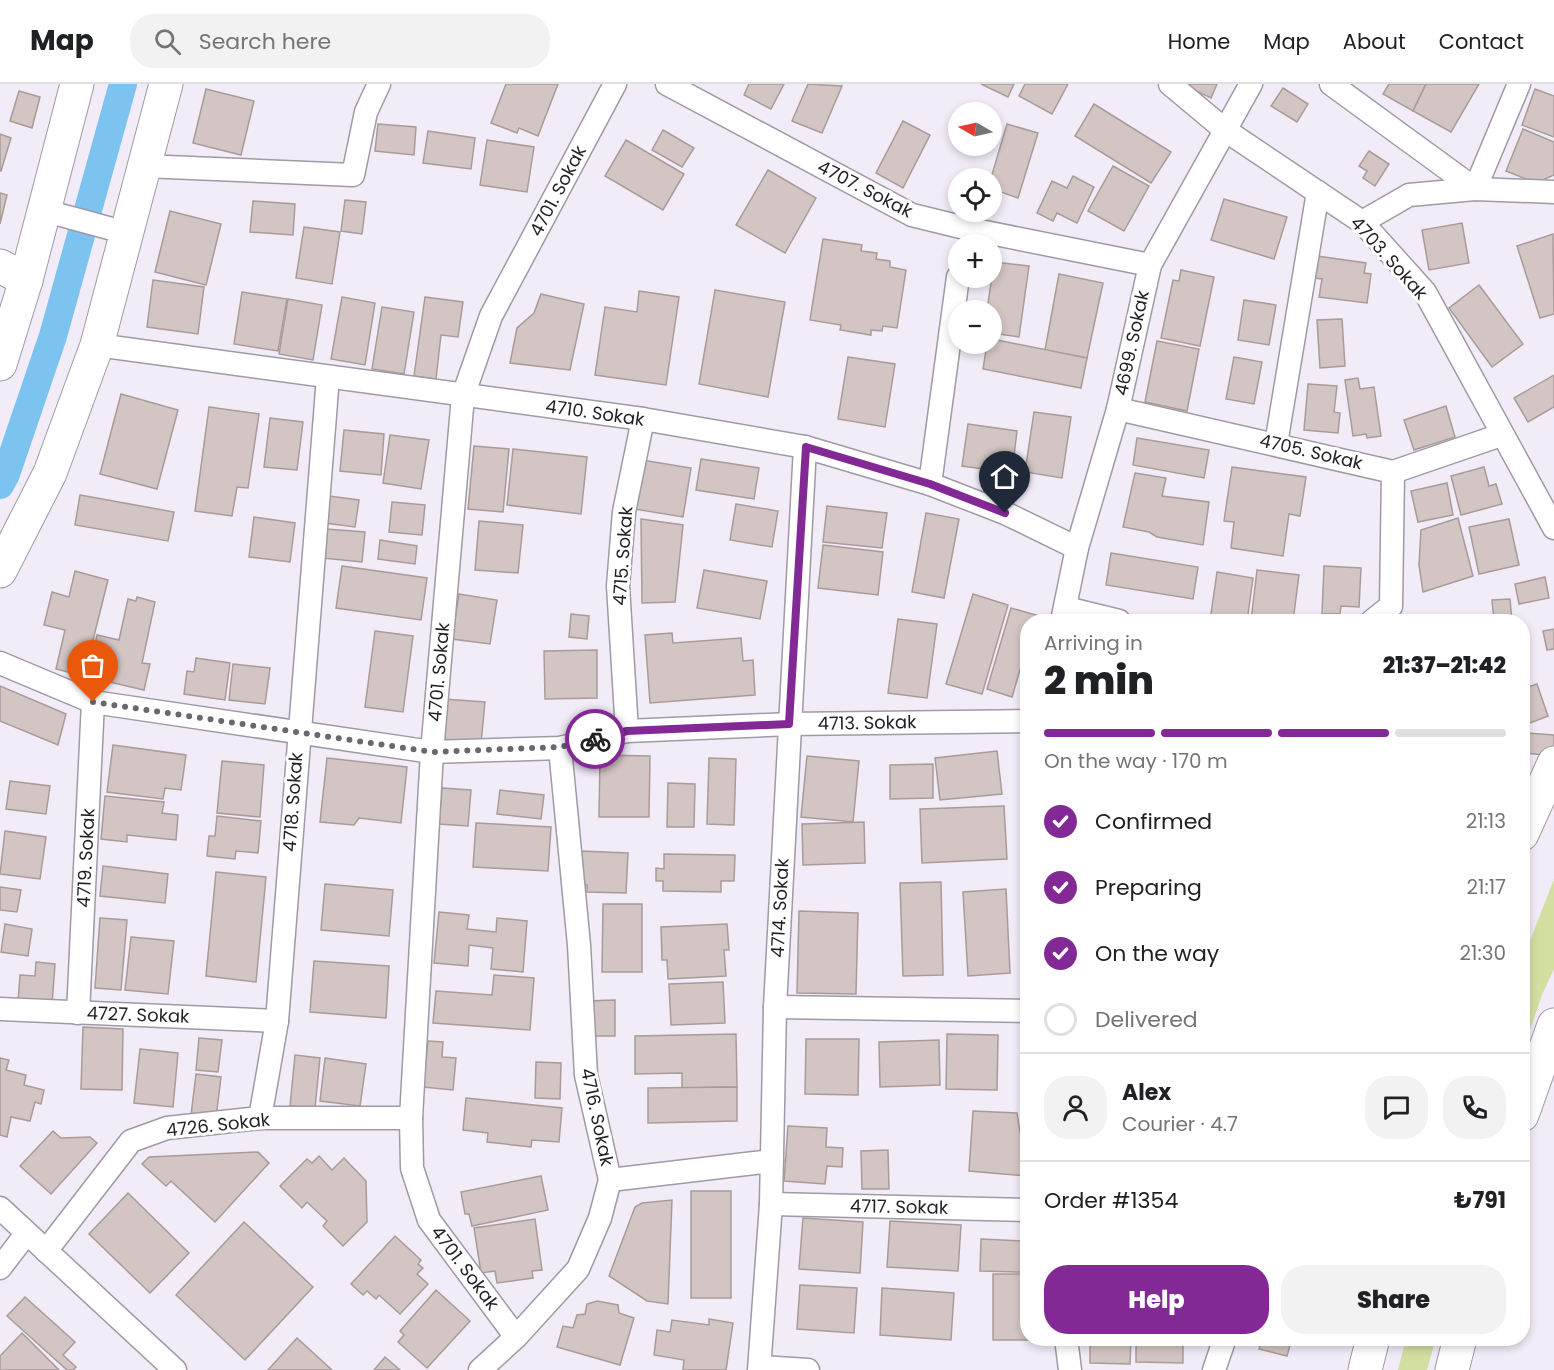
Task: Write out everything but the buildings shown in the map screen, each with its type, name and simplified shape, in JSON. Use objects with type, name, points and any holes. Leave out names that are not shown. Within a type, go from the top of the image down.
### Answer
[{"type":"street","points":[[0,364],[13,273],[58,214],[77,84]]},
{"type":"street","points":[[0,571],[50,473],[97,345],[115,230],[144,166],[166,84]]},
{"type":"street","points":[[144,166],[353,175],[366,112],[379,84]]},
{"type":"street","name":"4701. Sokak","points":[[516,1337],[429,1220],[412,1168],[411,1118],[432,752],[463,396],[491,316],[615,84]]},
{"type":"street","name":"4707. Sokak","points":[[666,84],[912,215],[959,234]]},
{"type":"street","name":"4703. Sokak","points":[[1170,84],[1225,130],[1362,222],[1425,292],[1501,435],[1554,528]]},
{"type":"street","name":"4699. Sokak","points":[[1064,614],[1077,548],[1118,409],[1150,265],[1251,84]]},
{"type":"street","points":[[1331,84],[1475,189]]},
{"type":"street","points":[[1475,189],[1519,84]]},
{"type":"street","points":[[1362,222],[1409,195],[1475,189],[1554,192]]},
{"type":"street","points":[[1276,444],[1318,192]]},
{"type":"street","points":[[58,214],[115,230]]},
{"type":"street","name":"4707. Sokak","points":[[1002,242],[1150,265]]},
{"type":"street","points":[[930,484],[957,288]]},
{"type":"street","name":"4710. Sokak","points":[[97,345],[643,419],[806,447],[930,484],[1005,513],[1077,548]]},
{"type":"street","name":"4718. Sokak","points":[[260,1118],[277,1021],[328,377]]},
{"type":"street","name":"4705. Sokak","points":[[1118,409],[1393,472]]},
{"type":"street","name":"4715. Sokak","points":[[627,731],[618,586],[624,512],[643,419]]},
{"type":"street","points":[[1380,614],[1391,606],[1393,472],[1501,435]]},
{"type":"street","name":"4714. Sokak","points":[[759,1368],[771,1204],[776,1007],[789,724],[806,447]]},
{"type":"street","name":"4713. Sokak","points":[[0,663],[93,702],[432,752],[560,747],[627,731],[789,724],[1020,721]]},
{"type":"street","name":"4719. Sokak","points":[[78,1013],[93,702]]},
{"type":"street","name":"4716. Sokak","points":[[480,1370],[516,1337],[578,1269],[600,1218],[610,1180],[586,1075],[579,945],[560,747]]},
{"type":"street","points":[[1530,816],[1554,763]]},
{"type":"street","points":[[776,1007],[1020,1011]]},
{"type":"street","name":"4727. Sokak","points":[[0,1009],[277,1021]]},
{"type":"street","points":[[1530,1093],[1554,1026]]},
{"type":"street","name":"4726. Sokak","points":[[46,1251],[131,1141],[167,1128],[260,1118],[411,1118]]},
{"type":"street","points":[[610,1180],[772,1161]]},
{"type":"street","name":"4717. Sokak","points":[[771,1204],[1020,1210]]},
{"type":"street","points":[[0,1208],[175,1370]]},
{"type":"street","points":[[0,1269],[26,1234]]},
{"type":"street","points":[[1067,1346],[1070,1370]]},
{"type":"street","points":[[1214,1370],[1222,1346]]},
{"type":"street","points":[[1365,1370],[1371,1346]]},
{"type":"street","points":[[759,1368],[808,1370]]},
{"type":"green space","points":[[1554,879],[1554,969],[1530,1030],[1530,941]]},
{"type":"green space","points":[[1404,1346],[1434,1346],[1427,1370],[1398,1370]]},
{"type":"waterway","points":[[0,485],[6,474],[53,336],[123,84]]},
{"type":"way so far","points":[[93,702],[432,752],[560,747],[595,739]]},
{"type":"route","points":[[595,739],[627,731],[789,724],[806,447],[930,484],[1005,513]]}]
